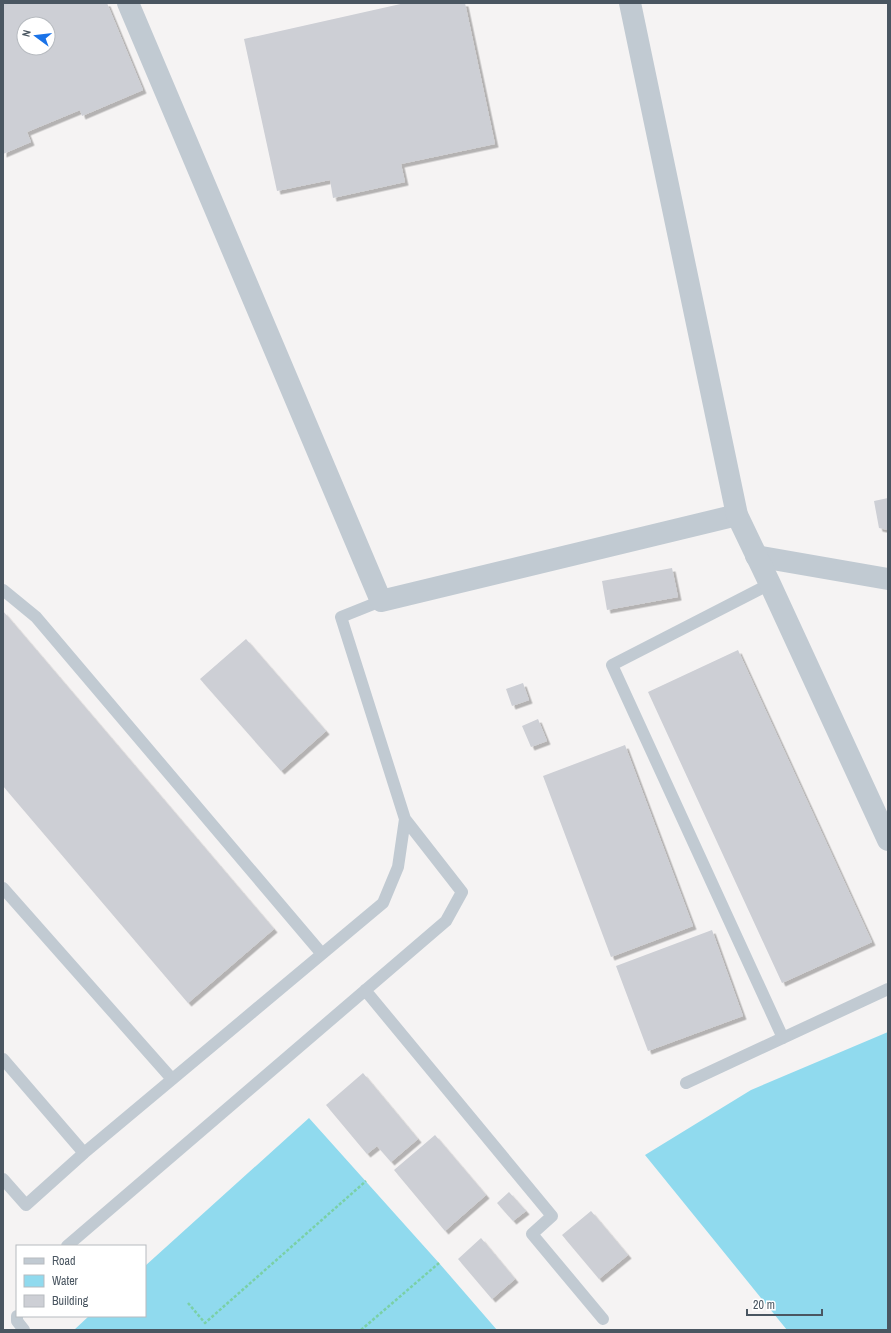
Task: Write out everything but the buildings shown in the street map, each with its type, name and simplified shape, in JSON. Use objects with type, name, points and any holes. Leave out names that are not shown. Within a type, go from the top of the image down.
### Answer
[{"type":"street","points":[[128,3],[381,601],[736,516]]},
{"type":"street","points":[[630,3],[736,516],[770,584],[888,840]]},
{"type":"street","points":[[756,556],[888,579]]},
{"type":"lane","points":[[770,584],[612,665],[783,1038]]},
{"type":"lane","points":[[3,590],[36,617],[322,954]]},
{"type":"lane","points":[[68,1245],[446,921],[462,892],[405,819],[341,617],[381,601]]},
{"type":"lane","points":[[3,1179],[26,1205],[84,1153],[383,903],[398,868],[405,819]]},
{"type":"lane","points":[[3,888],[172,1079]]},
{"type":"lane","points":[[686,1084],[888,989]]},
{"type":"lane","points":[[365,990],[552,1216],[532,1234],[603,1318]]},
{"type":"lane","points":[[3,1059],[84,1153]]},
{"type":"lane","points":[[17,1317],[17,1321],[24,1330]]},
{"type":"path","points":[[188,1303],[205,1323],[366,1181]]},
{"type":"path","points":[[362,1330],[439,1263]]},
{"type":"water","points":[[888,1032],[888,1330],[787,1330],[645,1155],[751,1090]]},
{"type":"water","points":[[309,1118],[497,1330],[74,1330],[88,1317],[146,1317],[146,1265]]}]
